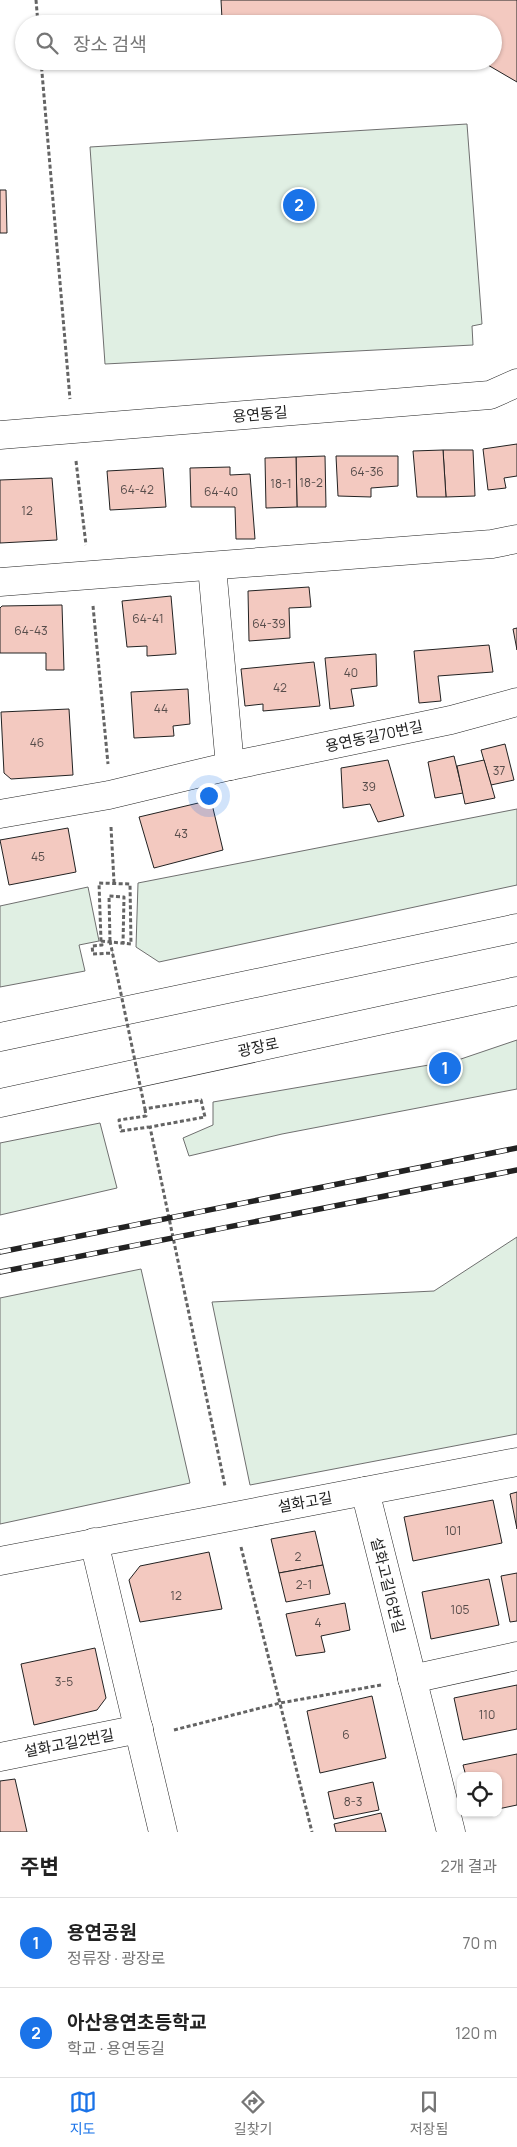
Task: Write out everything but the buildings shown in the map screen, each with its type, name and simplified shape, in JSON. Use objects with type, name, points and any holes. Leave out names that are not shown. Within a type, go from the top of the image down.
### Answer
[{"type":"street","name":"용연동길","points":[[0,435],[490,395],[517,383]]},
{"type":"street","points":[[0,582],[492,544],[517,539]]},
{"type":"street","points":[[212,567],[230,766]]},
{"type":"street","name":"용연동길70번길","points":[[0,814],[109,795],[230,766],[451,720],[517,702]]},
{"type":"street","points":[[0,1037],[517,928]]},
{"type":"street","name":"광장로","points":[[0,1103],[517,991]]},
{"type":"street","name":"설화고길","points":[[0,1561],[517,1462]]},
{"type":"street","name":"설화고길16번길","points":[[365,1491],[451,1832]]},
{"type":"street","points":[[94,1542],[163,1832]]},
{"type":"street","points":[[412,1679],[517,1656]]},
{"type":"street","name":"설화고길2번길","points":[[0,1757],[139,1729]]},
{"type":"path","points":[[36,0],[37,15]]},
{"type":"path","points":[[42,70],[70,400]]},
{"type":"path","points":[[76,461],[87,550]]},
{"type":"path","points":[[93,603],[108,770]]},
{"type":"path","points":[[111,824],[114,882]]},
{"type":"path","points":[[101,941],[131,944],[130,884],[100,883],[101,941],[102,945],[92,946],[93,954],[113,953]]},
{"type":"path","points":[[123,944],[124,897],[110,896],[110,941],[146,1116],[119,1120],[121,1131],[205,1118],[201,1100],[145,1109]]},
{"type":"path","points":[[150,1127],[227,1494]]},
{"type":"path","points":[[240,1543],[312,1832]]},
{"type":"path","points":[[174,1730],[280,1703],[383,1684]]},
{"type":"green space","points":[[467,124],[482,324],[472,326],[473,345],[105,364],[90,147]]},
{"type":"green space","points":[[517,809],[517,885],[159,962],[136,947],[138,883]]},
{"type":"green space","points":[[88,887],[99,941],[79,945],[85,971],[0,987],[0,906]]},
{"type":"green space","points":[[517,1040],[517,1089],[282,1134],[189,1156],[183,1138],[213,1125],[213,1102],[458,1060]]},
{"type":"green space","points":[[100,1123],[117,1188],[0,1215],[0,1143]]},
{"type":"green space","points":[[517,1237],[517,1434],[250,1485],[212,1302],[434,1291]]},
{"type":"green space","points":[[141,1269],[190,1483],[0,1524],[0,1298]]},
{"type":"railway","points":[[0,1252],[517,1148]]},
{"type":"railway","points":[[0,1272],[517,1170]]},
{"type":"place","name":"아산용연초등학교","points":[[299,205]]},
{"type":"place","name":"용연공원","points":[[445,1068]]}]
